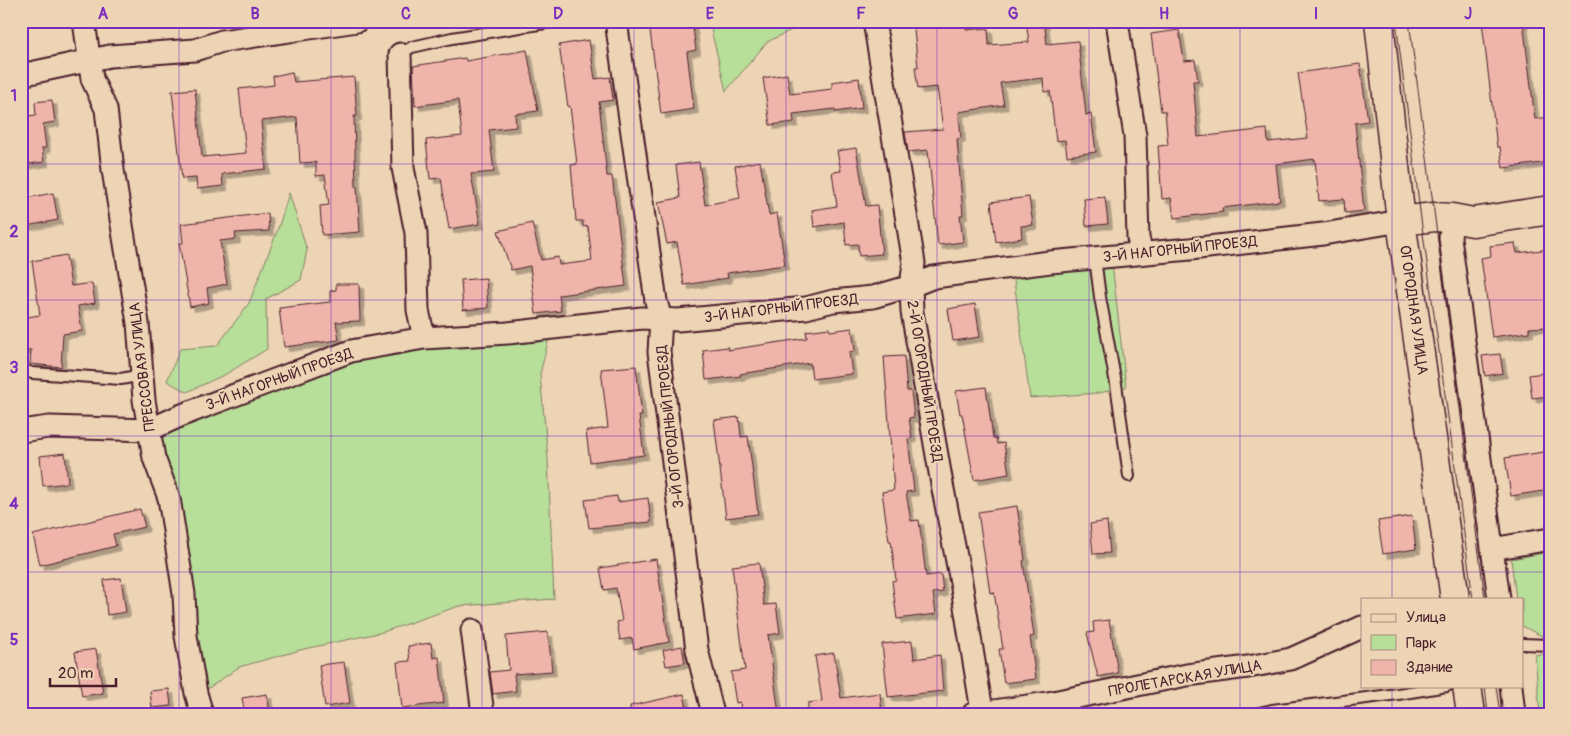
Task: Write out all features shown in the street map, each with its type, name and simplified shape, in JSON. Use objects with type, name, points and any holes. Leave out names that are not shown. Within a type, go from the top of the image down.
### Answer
[{"type":"street","name":"ПРЕССОВАЯ УЛИЦА","points":[[84,21],[92,79],[106,108],[113,170],[138,323],[144,400],[154,458],[170,498],[184,594],[186,636],[196,693],[202,714]]},
{"type":"street","points":[[21,75],[110,56],[195,50],[222,41],[356,21]]},
{"type":"street","name":"3-Й ОГОРОДНЫЙ ПРОЕЗД","points":[[616,21],[656,301],[661,320],[659,352],[697,650],[713,714]]},
{"type":"street","name":"2-Й ОГОРОДНЫЙ ПРОЕЗД","points":[[874,21],[914,263],[911,286],[912,312],[961,582],[978,713]]},
{"type":"street","points":[[1117,21],[1135,136],[1138,238],[1142,253]]},
{"type":"street","name":"ОГОРОДНАЯ УЛИЦА","points":[[1379,21],[1401,221],[1455,598]]},
{"type":"street","points":[[400,54],[403,168],[416,232],[418,310],[424,338]]},
{"type":"street","name":"3-Й НАГОРНЫЙ ПРОЕЗД","points":[[21,431],[49,428],[149,430],[182,415],[351,351],[424,338],[508,333],[642,318],[678,320],[806,308],[833,301],[873,297],[934,277],[1050,262],[1323,234],[1434,217],[1473,222],[1550,210]]},
{"type":"street","points":[[1452,218],[1450,238],[1499,598]]},
{"type":"street","points":[[1492,549],[1550,539]]},
{"type":"street","name":"ПРОЛЕТАРСКАЯ УЛИЦА","points":[[978,713],[1048,703],[1187,675],[1291,659],[1361,627]]},
{"type":"street","points":[[472,630],[483,714]]},
{"type":"street","points":[[1467,688],[1471,714]]},
{"type":"street","points":[[1511,688],[1514,714]]},
{"type":"lane","points":[[400,54],[412,47],[452,38],[558,21]]},
{"type":"lane","points":[[1095,258],[1129,476]]},
{"type":"lane","points":[[21,369],[32,373],[121,379],[142,375]]},
{"type":"lane","points":[[1524,644],[1550,645]]},
{"type":"lane","points":[[1255,714],[1272,710],[1435,688]]},
{"type":"green space","points":[[709,21],[810,21],[767,42],[726,91]]},
{"type":"green space","points":[[289,193],[307,250],[301,280],[266,299],[267,349],[226,374],[187,392],[167,381],[180,349],[217,346],[249,303],[278,229]]},
{"type":"green space","points":[[1112,263],[1126,387],[1099,393],[1030,398],[1013,273]]},
{"type":"green space","points":[[549,338],[540,374],[548,459],[554,599],[459,606],[383,632],[304,649],[239,667],[203,692],[159,441],[167,428],[352,359],[427,347]]},
{"type":"green space","points":[[1550,552],[1550,635],[1542,636],[1524,627],[1524,598],[1516,598],[1511,559]]},
{"type":"green space","points":[[1550,653],[1550,714],[1540,714],[1535,655]]},
{"type":"building","points":[[692,21],[696,50],[687,52],[694,109],[661,114],[649,23]]},
{"type":"building","points":[[913,21],[934,21],[934,27],[966,24],[966,30],[988,28],[989,45],[1029,42],[1026,21],[1044,21],[1047,44],[1078,41],[1086,115],[1091,114],[1096,152],[1067,156],[1065,140],[1056,141],[1050,91],[1044,92],[1043,78],[1000,83],[1004,105],[959,112],[961,138],[957,139],[963,215],[960,215],[963,242],[938,245],[928,150],[908,152],[905,132],[943,129],[937,87],[918,89],[915,67],[918,67]]},
{"type":"building","points":[[1482,21],[1523,21],[1535,119],[1550,117],[1550,162],[1503,168],[1500,147],[1497,147]]},
{"type":"building","points":[[1179,30],[1184,61],[1195,60],[1198,81],[1193,81],[1198,137],[1267,129],[1268,142],[1308,138],[1298,73],[1360,64],[1368,121],[1355,123],[1364,211],[1345,213],[1344,199],[1319,201],[1315,159],[1276,164],[1280,201],[1222,208],[1223,212],[1174,218],[1171,198],[1162,199],[1158,146],[1168,145],[1165,111],[1161,111],[1151,34]]},
{"type":"building","points":[[589,40],[595,79],[610,77],[613,100],[599,102],[607,176],[612,176],[626,286],[559,295],[561,311],[536,314],[530,266],[511,270],[498,231],[532,223],[541,260],[558,257],[559,265],[592,261],[588,226],[583,227],[583,221],[576,221],[571,165],[577,164],[570,106],[568,107],[559,45]]},
{"type":"building","points":[[527,50],[538,111],[515,114],[516,127],[489,130],[494,172],[471,174],[480,224],[449,229],[441,178],[430,179],[426,140],[462,136],[458,100],[415,106],[413,66],[465,58],[466,61]]},
{"type":"building","points":[[292,72],[294,82],[354,77],[357,116],[354,116],[356,187],[360,232],[322,235],[320,206],[329,205],[325,175],[316,176],[316,162],[300,163],[297,117],[261,121],[266,169],[222,174],[223,186],[197,189],[196,178],[182,179],[172,91],[195,89],[202,157],[246,153],[239,89],[274,85],[273,76]]},
{"type":"building","points":[[787,74],[790,94],[832,89],[832,82],[859,78],[862,108],[835,112],[835,109],[793,114],[794,122],[770,125],[763,78]]},
{"type":"building","points":[[52,100],[55,122],[43,124],[46,148],[42,148],[44,162],[21,165],[21,117],[36,115],[35,102]]},
{"type":"building","points":[[856,148],[866,206],[877,205],[882,254],[859,256],[858,244],[846,245],[844,222],[814,227],[812,210],[837,206],[832,172],[841,171],[837,151]]},
{"type":"building","points":[[760,161],[769,215],[777,213],[785,265],[727,273],[728,278],[684,285],[677,242],[667,244],[658,202],[680,198],[676,165],[699,162],[705,205],[740,198],[735,166]]},
{"type":"building","points":[[53,193],[58,220],[21,227],[21,199]]},
{"type":"building","points":[[1029,197],[1033,225],[1021,226],[1022,238],[996,242],[991,202]]},
{"type":"building","points":[[1105,197],[1108,224],[1086,226],[1084,199]]},
{"type":"building","points":[[268,213],[269,231],[235,233],[236,239],[220,241],[227,284],[207,288],[209,303],[190,307],[179,243],[183,243],[181,224]]},
{"type":"building","points":[[1515,243],[1517,253],[1550,249],[1550,327],[1529,328],[1529,332],[1492,337],[1481,258],[1491,256],[1490,246]]},
{"type":"building","points":[[66,255],[71,286],[92,283],[95,303],[78,306],[82,331],[63,334],[61,367],[30,364],[31,350],[21,351],[21,318],[40,315],[32,261]]},
{"type":"building","points":[[486,278],[488,308],[463,310],[461,280]]},
{"type":"building","points":[[336,284],[359,284],[360,321],[336,322],[339,340],[284,347],[279,308],[330,302],[330,291],[336,290]]},
{"type":"building","points":[[975,304],[980,337],[953,341],[948,309]]},
{"type":"building","points":[[829,328],[830,331],[852,328],[855,351],[849,352],[852,374],[812,379],[810,363],[740,374],[741,376],[706,380],[703,350],[728,347],[728,350],[807,338],[806,331]]},
{"type":"building","points":[[1500,354],[1503,373],[1485,376],[1482,356]]},
{"type":"building","points":[[904,356],[907,391],[911,391],[914,417],[909,418],[912,438],[908,439],[914,491],[906,492],[911,521],[919,520],[926,576],[941,574],[943,592],[933,593],[936,614],[897,619],[892,581],[896,580],[882,492],[894,490],[884,357]]},
{"type":"building","points":[[636,366],[644,455],[590,462],[586,431],[608,428],[601,369]]},
{"type":"building","points":[[1550,372],[1550,396],[1532,398],[1529,375]]},
{"type":"building","points":[[986,387],[993,438],[996,438],[997,444],[1004,443],[1009,474],[974,480],[956,391]]},
{"type":"building","points":[[739,417],[741,437],[748,436],[758,514],[726,518],[714,420]]},
{"type":"building","points":[[1550,451],[1550,490],[1511,496],[1505,458]]},
{"type":"building","points":[[65,453],[68,483],[43,486],[40,456]]},
{"type":"building","points":[[617,496],[618,502],[648,498],[651,522],[589,528],[585,500]]},
{"type":"building","points":[[1017,506],[1034,636],[1030,637],[1036,679],[1004,683],[999,649],[1003,649],[994,592],[990,593],[978,512]]},
{"type":"building","points":[[140,509],[145,527],[113,534],[116,546],[40,565],[33,535]]},
{"type":"building","points":[[1412,516],[1416,549],[1383,554],[1378,521]]},
{"type":"building","points":[[1107,521],[1110,553],[1093,554],[1090,524]]},
{"type":"building","points":[[656,559],[669,642],[634,649],[632,638],[620,640],[617,622],[622,621],[616,588],[604,590],[600,568]]},
{"type":"building","points":[[759,563],[764,605],[776,604],[780,633],[768,635],[779,714],[742,714],[740,702],[736,703],[731,672],[745,670],[732,566]]},
{"type":"building","points":[[121,578],[126,612],[107,615],[104,580]]},
{"type":"building","points":[[1109,620],[1118,673],[1098,677],[1087,633],[1094,632],[1093,622]]},
{"type":"building","points":[[548,632],[552,671],[514,674],[516,691],[493,694],[490,672],[509,670],[506,636]]},
{"type":"building","points":[[912,641],[914,659],[940,655],[943,691],[888,697],[882,644]]},
{"type":"building","points":[[431,643],[433,658],[439,657],[444,703],[402,708],[397,662],[410,661],[408,646]]},
{"type":"building","points":[[682,646],[685,663],[666,666],[663,650]]},
{"type":"building","points":[[96,649],[103,693],[82,696],[75,652]]},
{"type":"building","points":[[834,653],[841,698],[880,693],[882,714],[808,714],[808,703],[822,701],[815,656]]},
{"type":"building","points":[[344,662],[350,703],[325,707],[319,665]]},
{"type":"building","points":[[169,689],[171,706],[152,708],[150,691]]},
{"type":"building","points":[[267,694],[270,714],[245,714],[242,698]]},
{"type":"building","points":[[684,694],[688,714],[631,714],[630,706]]},
{"type":"tram line","points":[[1396,21],[1473,598]]},
{"type":"tram line","points":[[1409,21],[1485,598]]},
{"type":"tram line","points":[[1485,688],[1488,714]]},
{"type":"tram line","points":[[1496,688],[1500,714]]}]
